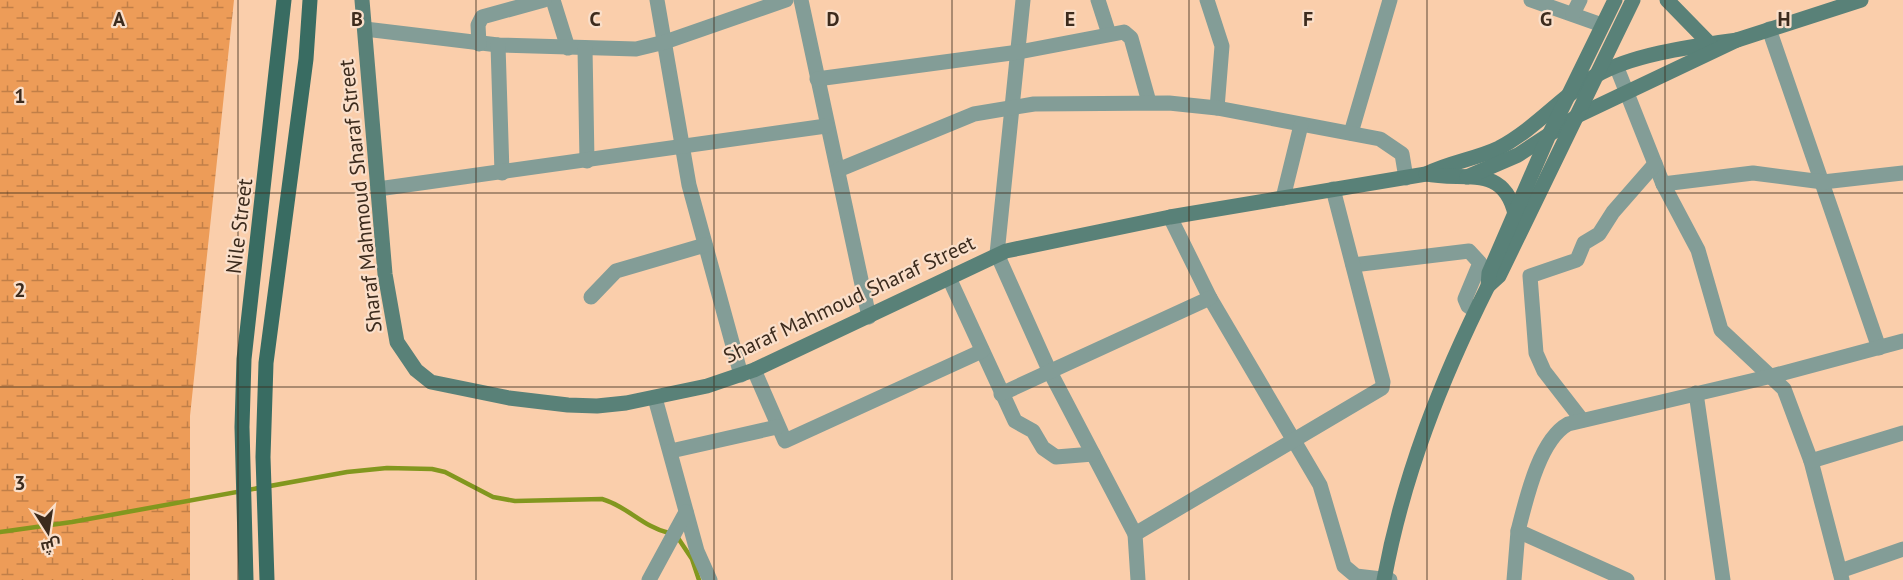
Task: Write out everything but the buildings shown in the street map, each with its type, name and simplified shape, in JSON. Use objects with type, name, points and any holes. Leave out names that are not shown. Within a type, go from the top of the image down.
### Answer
[{"type":"main road","name":"Nile Street","points":[[246,580],[243,457],[244,359],[284,0]]},
{"type":"main road","points":[[267,580],[263,457],[266,363],[306,59],[309,0]]},
{"type":"street","name":"Sharaf Mahmoud Sharaf Street","points":[[362,0],[385,274],[394,334],[400,349],[424,378],[448,387],[568,405],[597,406],[655,398],[747,372],[870,317],[997,254],[1170,217],[1426,174]]},
{"type":"street","points":[[479,44],[478,25],[482,17],[544,0]]},
{"type":"street","points":[[553,0],[568,48]]},
{"type":"street","points":[[657,0],[680,146],[705,245],[747,372],[786,441],[982,351]]},
{"type":"street","points":[[365,29],[479,44],[636,49],[665,42],[786,0]]},
{"type":"street","points":[[801,0],[826,126],[838,170],[870,317]]},
{"type":"street","points":[[1023,0],[997,254],[1049,370],[1136,534],[1138,580]]},
{"type":"street","points":[[1098,0],[1109,34]]},
{"type":"street","points":[[1207,0],[1222,46],[1217,108]]},
{"type":"street","points":[[1351,133],[1390,0]]},
{"type":"street","points":[[1531,0],[1602,25]]},
{"type":"street","points":[[1573,14],[1580,0]]},
{"type":"street","points":[[1488,286],[1489,273],[1548,137],[1615,0]]},
{"type":"street","points":[[1170,217],[1210,298],[1323,492],[1344,567],[1356,576],[1386,580],[1397,516],[1428,418],[1475,311],[1488,286],[1499,276],[1633,0]]},
{"type":"street","points":[[1667,0],[1710,44]]},
{"type":"street","points":[[1467,177],[1518,155],[1579,115],[1737,40],[1824,6],[1861,0]]},
{"type":"street","points":[[1769,29],[1879,348]]},
{"type":"street","points":[[817,79],[1019,52],[1124,32],[1130,35],[1149,102]]},
{"type":"street","points":[[1426,174],[1443,165],[1498,148],[1523,134],[1596,76],[1617,68],[1710,44],[1737,40]]},
{"type":"street","points":[[498,45],[502,173]]},
{"type":"street","points":[[585,48],[587,161]]},
{"type":"street","points":[[1617,68],[1663,184],[1698,250],[1721,330],[1752,362],[1772,376],[1784,390],[1811,461],[1841,576],[1903,549]]},
{"type":"street","points":[[838,170],[974,114],[1013,106],[1149,102],[1217,108],[1380,138],[1398,149],[1404,159],[1406,178]]},
{"type":"street","points":[[1283,198],[1301,125]]},
{"type":"street","points":[[378,189],[826,126]]},
{"type":"street","points":[[1582,420],[1544,371],[1536,353],[1530,276],[1577,260],[1584,243],[1599,234],[1613,212],[1655,164]]},
{"type":"street","points":[[1663,184],[1753,172],[1823,182],[1903,173]]},
{"type":"street","points":[[1426,174],[1447,179],[1486,178],[1502,188],[1513,204],[1515,214]]},
{"type":"street","points":[[1136,534],[1380,391],[1383,385],[1333,189]]},
{"type":"street","points":[[591,297],[616,271],[705,245]]},
{"type":"street","points":[[1353,265],[1469,251],[1479,263],[1465,298],[1468,306],[1475,311]]},
{"type":"street","points":[[949,278],[1015,421],[1033,431],[1043,448],[1056,457],[1093,454]]},
{"type":"street","points":[[1001,394],[1210,298]]},
{"type":"street","points":[[1514,580],[1518,531],[1528,494],[1550,439],[1562,428],[1582,420],[1772,376],[1903,341]]},
{"type":"street","points":[[1696,393],[1723,580]]},
{"type":"street","points":[[655,398],[697,551],[710,580]]},
{"type":"street","points":[[671,451],[777,427]]},
{"type":"street","points":[[1811,461],[1903,434]]},
{"type":"street","points":[[649,580],[686,512]]},
{"type":"street","points":[[1518,531],[1620,578]]},
{"type":"green space","points":[[0,0],[234,0],[190,416],[190,580],[0,580]]},
{"type":"waterway","points":[[0,532],[72,522],[347,472],[387,468],[432,469],[445,472],[493,497],[515,501],[602,499],[619,506],[651,526],[669,533]]},
{"type":"waterway","points":[[678,538],[692,559],[699,580]]}]
